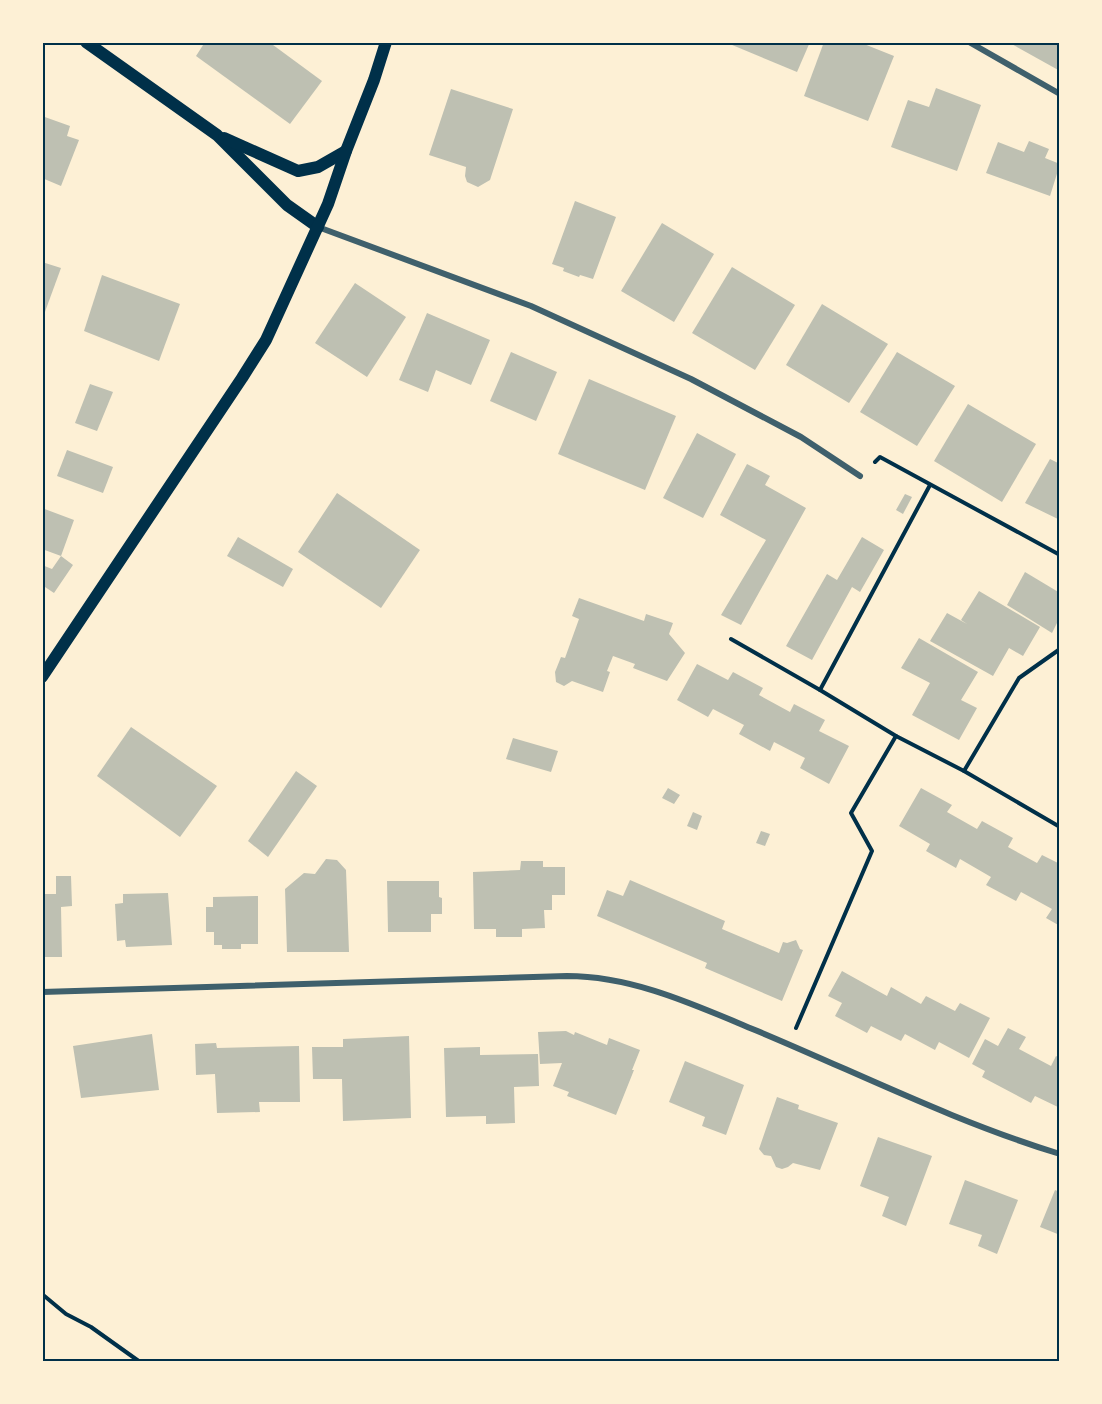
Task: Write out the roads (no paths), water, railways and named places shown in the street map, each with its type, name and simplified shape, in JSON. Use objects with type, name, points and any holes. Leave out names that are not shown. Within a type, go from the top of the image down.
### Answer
[{"type":"main road","points":[[86,42],[217,135],[286,205],[318,227]]},
{"type":"main road","points":[[42,676],[266,340],[328,204],[386,42]]},
{"type":"main road","points":[[217,135],[298,171],[318,167],[346,151]]},
{"type":"street","points":[[969,42],[1060,94]]},
{"type":"street","points":[[318,227],[531,306],[680,375],[801,437],[860,476]]},
{"type":"street","points":[[42,992],[582,976],[677,998],[1030,1145],[1060,1154]]}]
